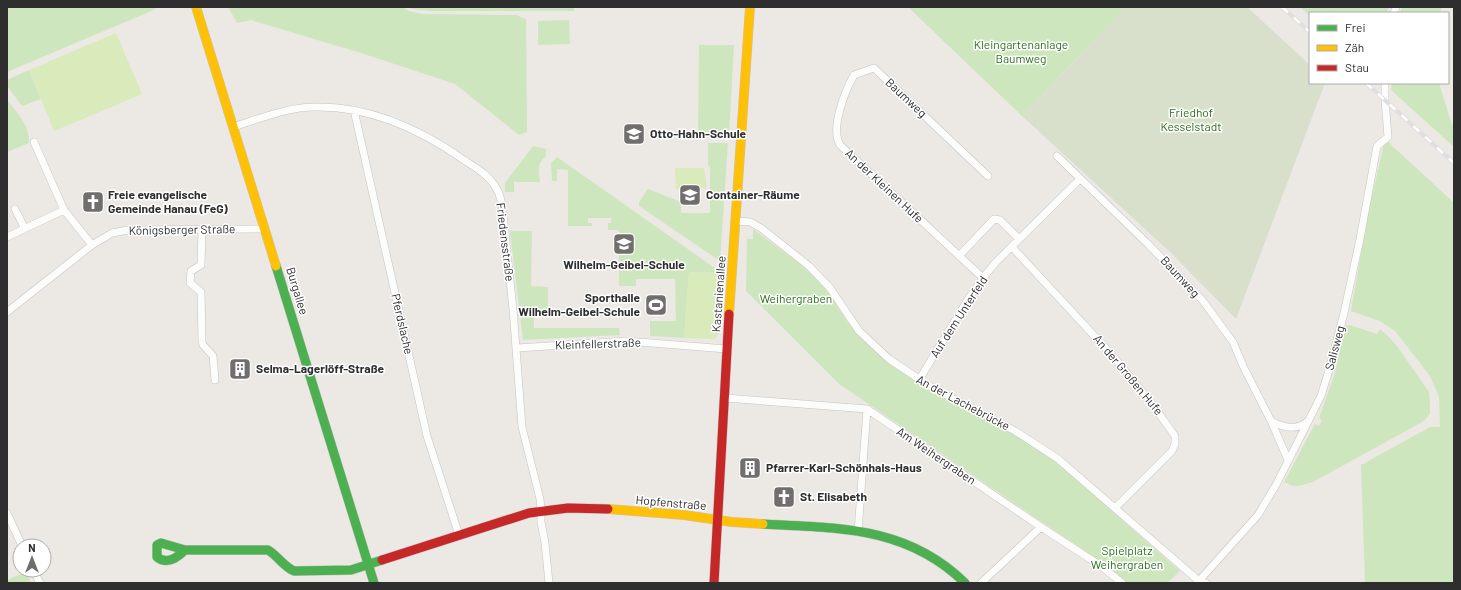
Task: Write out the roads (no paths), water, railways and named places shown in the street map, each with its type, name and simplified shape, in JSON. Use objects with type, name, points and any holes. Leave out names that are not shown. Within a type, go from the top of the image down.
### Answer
[{"type":"street","name":"Burgallee","points":[[196,7],[374,583]]},
{"type":"street","name":"Kastanienallee","points":[[714,583],[750,7]]},
{"type":"street","name":"Baumweg","points":[[854,75],[874,68],[988,176]]},
{"type":"street","name":"An der Kleinen Hufe","points":[[854,75],[841,102],[837,135],[839,143],[983,278]]},
{"type":"street","name":"Salisweg","points":[[1201,582],[1258,515],[1276,485],[1309,419],[1326,380],[1344,313],[1370,189],[1377,146],[1388,136],[1384,100],[1385,84]]},
{"type":"street","name":"Friedensstraße","points":[[233,127],[298,108],[327,107],[354,110],[393,121],[422,133],[477,168],[489,178],[496,188],[503,214],[517,348],[523,434],[538,491],[549,583]]},
{"type":"street","name":"Pferdslache","points":[[354,110],[427,436],[459,535]]},
{"type":"street","points":[[34,142],[64,210],[92,245]]},
{"type":"street","name":"Baumweg","points":[[1057,156],[1148,244],[1203,301],[1233,342],[1288,460]]},
{"type":"street","name":"Auf dem Unterfeld","points":[[919,380],[967,301],[983,278],[1019,239],[1080,179]]},
{"type":"street","points":[[15,209],[24,229]]},
{"type":"street","points":[[7,237],[64,210]]},
{"type":"street","points":[[959,256],[994,219],[1000,220],[1019,239]]},
{"type":"street","name":"An der Lachebrücke","points":[[736,221],[750,222],[761,228],[809,266],[830,288],[854,325],[874,347],[893,363],[919,380],[1008,427],[1038,445],[1066,465],[1201,582]]},
{"type":"street","points":[[7,228],[15,234]]},
{"type":"street","name":"Königsberger Straße","points":[[7,312],[92,245],[108,235],[119,231],[264,229]]},
{"type":"street","points":[[202,230],[201,265],[191,271],[190,283],[202,292],[202,342],[203,346],[213,356],[215,380]]},
{"type":"street","name":"An der Großen Hufe","points":[[1012,247],[1112,355],[1150,401],[1175,436],[1175,444],[1172,451],[1115,508]]},
{"type":"street","name":"Kleinfellerstraße","points":[[517,348],[626,340],[728,349]]},
{"type":"street","name":"Am Weihergraben","points":[[725,398],[867,409],[1101,566],[1122,583]]},
{"type":"street","points":[[858,532],[867,409]]},
{"type":"street","points":[[1271,422],[1283,426],[1293,427],[1304,424],[1309,419]]},
{"type":"street","name":"Hopfenstraße","points":[[185,550],[268,550],[274,554],[285,567],[298,571],[351,570],[541,510],[589,508],[698,516],[735,523],[858,532],[893,539],[918,549],[949,568],[966,583]]},
{"type":"street","points":[[7,513],[18,538]]},
{"type":"street","points":[[981,583],[1041,527]]},
{"type":"railway","points":[[1282,7],[1309,31]]},
{"type":"railway","points":[[1367,84],[1454,163]]},
{"type":"place","name":"Otto-Hahn-Schule","points":[[634,134]]},
{"type":"place","name":"Container-Räume","points":[[690,195]]},
{"type":"place","name":"Freie evangelische Gemeinde Hanau (FeG)","points":[[93,202]]},
{"type":"place","name":"Wilhelm-Geibel-Schule","points":[[624,244]]},
{"type":"place","name":"Sporthalle Wilhelm-Geibel-Schule","points":[[656,305]]},
{"type":"place","name":"Selma-Lagerlöff-Straße","points":[[240,369]]},
{"type":"place","name":"Pfarrer-Karl-Schönhals-Haus","points":[[750,468]]},
{"type":"place","name":"St. Elisabeth","points":[[784,497]]},
{"type":"park label","name":"Kleingartenanlage Baumweg","points":[[1021,52]]},
{"type":"park label","name":"Friedhof Kesselstadt","points":[[1191,120]]},
{"type":"park label","name":"Weihergraben","points":[[796,299]]},
{"type":"park label","name":"Spielplatz Weihergraben","points":[[1127,558]]}]
